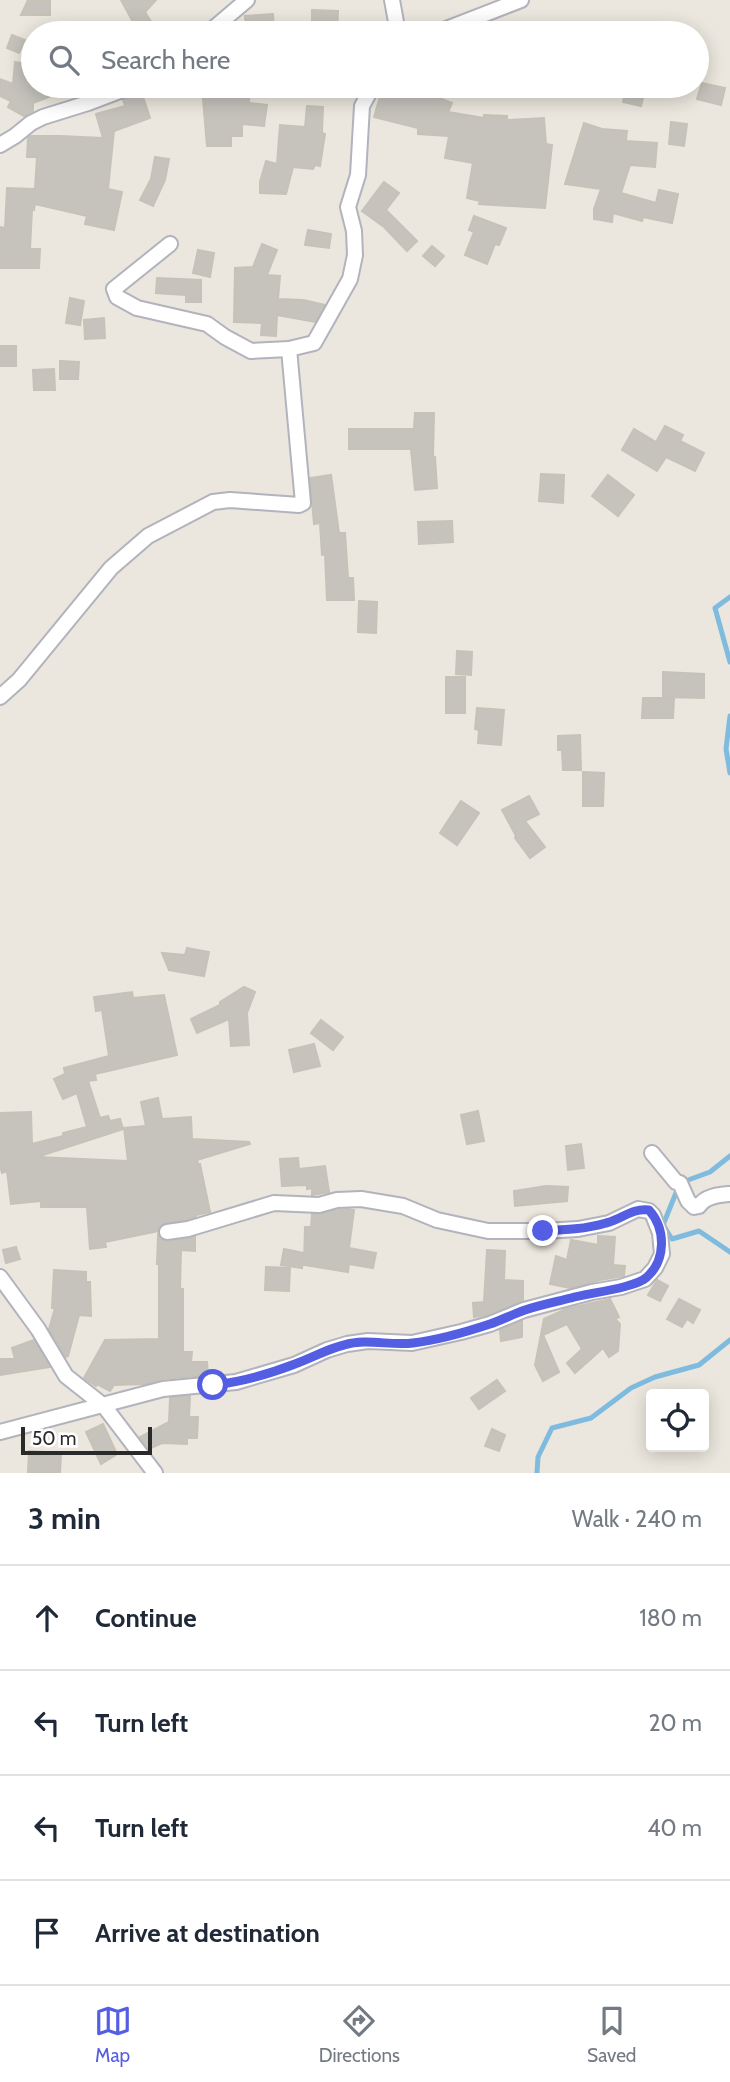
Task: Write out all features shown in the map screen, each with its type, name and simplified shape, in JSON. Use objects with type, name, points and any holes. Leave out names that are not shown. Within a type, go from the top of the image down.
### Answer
[{"type":"street","points":[[222,21],[247,0]]},
{"type":"street","points":[[392,0],[396,21]]},
{"type":"street","points":[[467,21],[521,0]]},
{"type":"street","points":[[0,145],[43,117],[101,98]]},
{"type":"street","points":[[170,244],[114,289],[117,297],[137,308],[207,324],[251,351],[289,349],[314,343],[350,279],[355,256],[354,231],[348,207],[358,175],[362,106],[366,98]]},
{"type":"street","points":[[0,697],[19,680],[111,568],[148,536],[212,502],[230,500],[299,505],[303,503],[289,349]]},
{"type":"street","points":[[652,1153],[676,1182],[680,1183],[688,1201],[694,1207],[699,1206],[703,1200],[730,1194]]},
{"type":"street","points":[[0,1432],[104,1406],[138,1394],[236,1382],[294,1365],[347,1344],[368,1341],[412,1343],[490,1324],[524,1310],[645,1279],[662,1254],[660,1233],[653,1215],[649,1210],[638,1209],[608,1223],[578,1229],[488,1231],[437,1220],[403,1206],[361,1199],[337,1200],[319,1205],[274,1203],[188,1229],[167,1232]]},
{"type":"street","points":[[0,1277],[38,1329],[66,1376],[104,1406],[155,1473]]},
{"type":"building","points":[[28,0],[50,0],[50,15],[21,15]]},
{"type":"building","points":[[121,0],[156,0],[145,12],[151,21],[132,21]]},
{"type":"building","points":[[312,10],[338,11],[338,21],[312,21]]},
{"type":"building","points":[[273,14],[273,21],[245,21],[245,16]]},
{"type":"building","points":[[12,35],[21,38],[19,53],[7,48]]},
{"type":"building","points":[[15,62],[21,63],[21,98],[46,98],[33,103],[33,111],[24,116],[8,107],[11,101],[0,96],[0,79],[13,84]]},
{"type":"building","points":[[709,85],[725,88],[721,105],[697,99],[709,98]]},
{"type":"building","points":[[143,98],[150,118],[114,131],[108,189],[122,192],[114,230],[85,224],[87,216],[35,204],[34,210],[32,209],[30,249],[40,249],[39,268],[0,268],[0,227],[5,228],[7,188],[35,189],[37,157],[27,157],[28,138],[103,138],[96,114],[125,106],[123,100]]},
{"type":"building","points":[[203,98],[249,98],[249,103],[267,105],[264,126],[242,124],[242,136],[231,136],[231,146],[207,146]]},
{"type":"building","points":[[380,98],[440,98],[452,103],[448,112],[484,118],[484,115],[507,116],[507,120],[544,118],[546,144],[552,145],[545,208],[479,204],[480,201],[467,198],[473,163],[445,158],[449,136],[418,134],[418,128],[374,117]]},
{"type":"building","points":[[624,98],[643,98],[641,106],[623,102]]},
{"type":"building","points":[[307,106],[323,107],[322,133],[325,134],[320,166],[315,165],[313,169],[293,167],[286,194],[260,193],[266,161],[277,164],[280,125],[305,127]]},
{"type":"building","points":[[671,122],[687,124],[684,146],[669,144]]},
{"type":"building","points":[[584,123],[602,129],[627,131],[626,141],[657,143],[655,167],[630,165],[621,193],[656,203],[659,190],[678,194],[672,223],[643,217],[642,221],[613,213],[612,222],[594,219],[594,209],[601,189],[565,184]]},
{"type":"building","points":[[155,157],[169,159],[165,180],[153,206],[140,200],[151,179]]},
{"type":"building","points":[[384,182],[399,193],[386,210],[417,241],[407,251],[384,227],[362,211]]},
{"type":"building","points":[[474,216],[506,228],[499,245],[495,244],[487,264],[465,255],[474,232],[469,230]]},
{"type":"building","points":[[308,230],[331,234],[329,248],[305,245]]},
{"type":"building","points":[[262,244],[277,250],[267,275],[280,276],[278,299],[303,300],[325,305],[315,322],[277,315],[276,336],[261,335],[262,323],[234,322],[235,268],[253,267]]},
{"type":"building","points":[[432,246],[444,256],[435,266],[423,256]]},
{"type":"building","points":[[198,250],[214,253],[210,277],[193,273]]},
{"type":"building","points":[[157,278],[201,280],[201,302],[186,302],[186,295],[156,293]]},
{"type":"building","points":[[70,298],[84,301],[80,325],[66,323]]},
{"type":"building","points":[[104,318],[105,338],[85,339],[84,320]]},
{"type":"building","points":[[0,346],[16,346],[16,366],[0,366]]},
{"type":"building","points":[[60,361],[79,362],[78,379],[60,379]]},
{"type":"building","points":[[54,369],[55,390],[34,390],[33,370]]},
{"type":"building","points":[[415,413],[434,413],[433,457],[437,488],[415,490],[411,449],[349,449],[349,429],[414,429]]},
{"type":"building","points":[[665,426],[683,435],[680,441],[704,453],[695,471],[666,457],[657,471],[622,450],[634,429],[656,442]]},
{"type":"building","points":[[541,474],[564,475],[563,503],[539,501]]},
{"type":"building","points":[[331,475],[339,533],[345,533],[348,578],[353,578],[354,600],[327,600],[325,554],[322,555],[320,523],[314,524],[310,478]]},
{"type":"building","points":[[608,475],[634,495],[618,516],[592,496]]},
{"type":"building","points":[[452,521],[453,542],[419,544],[418,522]]},
{"type":"building","points":[[359,601],[377,602],[376,633],[358,632]]},
{"type":"building","points":[[457,651],[472,652],[471,675],[456,674]]},
{"type":"building","points":[[663,672],[704,674],[704,698],[663,697]]},
{"type":"building","points":[[446,677],[465,677],[465,713],[446,713]]},
{"type":"building","points":[[643,698],[674,698],[673,718],[642,718]]},
{"type":"building","points":[[477,708],[504,710],[501,745],[478,743],[479,730],[475,729]]},
{"type":"building","points":[[580,735],[581,770],[563,770],[558,736]]},
{"type":"building","points":[[583,772],[604,773],[603,806],[583,806]]},
{"type":"building","points":[[529,796],[539,814],[525,821],[545,847],[530,858],[515,838],[502,810]]},
{"type":"building","points":[[461,801],[479,813],[457,845],[440,833]]},
{"type":"building","points":[[187,948],[209,952],[204,976],[169,970],[162,953],[185,955]]},
{"type":"building","points":[[244,987],[255,992],[247,1013],[249,1045],[231,1046],[229,1019],[197,1033],[191,1019],[220,1005],[220,1002]]},
{"type":"building","points":[[132,992],[133,998],[164,995],[177,1055],[95,1074],[96,1080],[88,1081],[100,1118],[108,1116],[110,1121],[120,1119],[123,1129],[37,1157],[128,1161],[124,1128],[146,1126],[141,1102],[158,1098],[162,1119],[191,1117],[192,1139],[250,1144],[197,1160],[210,1212],[165,1223],[158,1231],[105,1242],[106,1247],[90,1249],[87,1207],[41,1207],[41,1201],[11,1204],[7,1171],[2,1173],[0,1165],[0,1113],[31,1112],[32,1144],[87,1127],[77,1093],[63,1099],[54,1079],[65,1074],[64,1068],[109,1056],[102,1010],[96,1011],[94,997]]},
{"type":"building","points":[[321,1020],[343,1037],[333,1050],[311,1033]]},
{"type":"building","points":[[314,1044],[320,1066],[294,1072],[289,1050]]},
{"type":"building","points":[[478,1111],[484,1141],[467,1144],[461,1115]]},
{"type":"building","points":[[581,1144],[584,1168],[568,1170],[566,1146]]},
{"type":"building","points":[[298,1158],[299,1169],[325,1166],[329,1192],[312,1195],[312,1188],[307,1189],[307,1185],[282,1186],[280,1159]]},
{"type":"building","points":[[546,1186],[568,1187],[567,1201],[515,1206],[514,1191]]},
{"type":"building","points":[[354,1210],[349,1248],[376,1253],[373,1268],[349,1264],[348,1272],[304,1265],[305,1227],[311,1227],[312,1214]]},
{"type":"building","points":[[158,1235],[168,1242],[195,1237],[195,1251],[181,1250],[183,1352],[192,1352],[191,1362],[207,1362],[208,1375],[162,1379],[144,1384],[114,1385],[110,1391],[97,1384],[96,1386],[84,1378],[105,1340],[159,1339]]},
{"type":"building","points":[[598,1236],[615,1237],[613,1265],[625,1266],[624,1276],[570,1288],[550,1284],[556,1256],[567,1260],[571,1240],[598,1245]]},
{"type":"building","points":[[16,1247],[20,1259],[6,1263],[3,1250]]},
{"type":"building","points":[[284,1249],[304,1253],[302,1268],[281,1265]]},
{"type":"building","points":[[487,1250],[505,1251],[504,1280],[523,1281],[523,1300],[487,1315],[474,1317],[473,1303],[484,1302]]},
{"type":"building","points":[[266,1267],[290,1268],[289,1291],[265,1290]]},
{"type":"building","points":[[54,1270],[86,1272],[86,1282],[90,1282],[91,1316],[79,1315],[66,1357],[49,1329],[55,1308],[52,1308]]},
{"type":"building","points":[[657,1280],[668,1286],[660,1301],[648,1295]]},
{"type":"building","points":[[610,1299],[619,1317],[615,1319],[620,1324],[618,1351],[609,1357],[603,1348],[575,1373],[567,1363],[582,1349],[567,1324],[543,1335],[559,1372],[543,1381],[535,1365],[544,1319],[566,1309]]},
{"type":"building","points":[[679,1299],[700,1310],[693,1323],[687,1319],[682,1327],[667,1319]]},
{"type":"building","points":[[522,1321],[522,1337],[501,1341],[500,1330]]},
{"type":"building","points":[[34,1340],[50,1367],[0,1375],[0,1359],[15,1359],[12,1348]]},
{"type":"building","points":[[497,1380],[505,1391],[479,1409],[471,1398]]},
{"type":"building","points":[[190,1396],[189,1417],[198,1417],[197,1438],[187,1438],[187,1444],[162,1443],[149,1449],[140,1437],[169,1422],[170,1398]]},
{"type":"building","points":[[103,1424],[117,1454],[101,1464],[86,1432]]},
{"type":"building","points":[[492,1429],[505,1435],[499,1451],[485,1446]]},
{"type":"building","points":[[29,1451],[61,1453],[60,1473],[28,1473]]},
{"type":"waterway","points":[[730,597],[715,608],[730,662]]},
{"type":"waterway","points":[[730,716],[726,749],[730,773]]},
{"type":"waterway","points":[[730,1156],[710,1172],[680,1183],[663,1225],[672,1239],[699,1231],[730,1252]]},
{"type":"waterway","points":[[537,1473],[538,1457],[552,1428],[591,1418],[631,1388],[655,1377],[699,1365],[730,1340]]},
{"type":"route","points":[[213,1385],[236,1382],[294,1365],[347,1344],[368,1341],[412,1343],[490,1324],[524,1310],[621,1287],[645,1279],[662,1254],[660,1233],[649,1210],[638,1209],[608,1223],[578,1229],[543,1231]]}]
